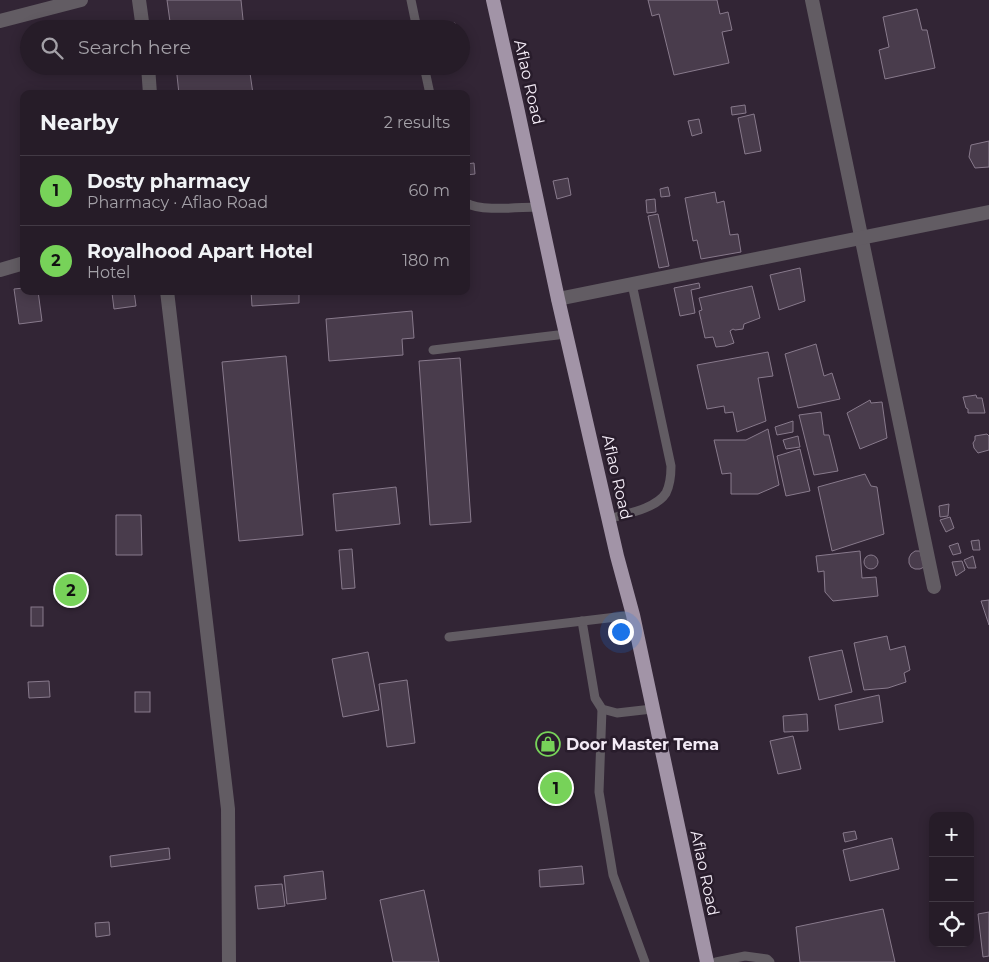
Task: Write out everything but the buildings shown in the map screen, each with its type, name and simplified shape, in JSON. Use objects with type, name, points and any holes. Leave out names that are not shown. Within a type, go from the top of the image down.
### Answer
[{"type":"highway","name":"Aflao Road","points":[[493,0],[558,299],[608,519],[633,616],[707,962]]},
{"type":"street","points":[[0,21],[81,0]]},
{"type":"street","points":[[139,0],[142,20]]},
{"type":"street","points":[[812,0],[934,587]]},
{"type":"street","points":[[149,75],[150,90]]},
{"type":"street","points":[[558,299],[989,212]]},
{"type":"street","points":[[0,270],[20,263]]},
{"type":"street","points":[[167,295],[228,809],[229,962]]},
{"type":"lane","points":[[411,0],[415,20]]},
{"type":"lane","points":[[426,75],[429,90]]},
{"type":"lane","points":[[470,205],[483,208],[538,207]]},
{"type":"lane","points":[[608,519],[650,507],[665,494],[670,480],[671,466],[632,284]]},
{"type":"lane","points":[[433,350],[566,334]]},
{"type":"lane","points":[[449,636],[633,616]]},
{"type":"lane","points":[[582,621],[595,698],[602,709],[599,792],[612,874],[645,962]]},
{"type":"lane","points":[[602,709],[618,713],[652,709]]},
{"type":"lane","points":[[716,962],[745,956],[767,959],[770,962]]},
{"type":"place","name":"Royalhood Apart Hotel","points":[[71,590]]},
{"type":"place","name":"Door Master Tema","points":[[548,744]]},
{"type":"place","name":"Dosty pharmacy","points":[[556,788]]}]
